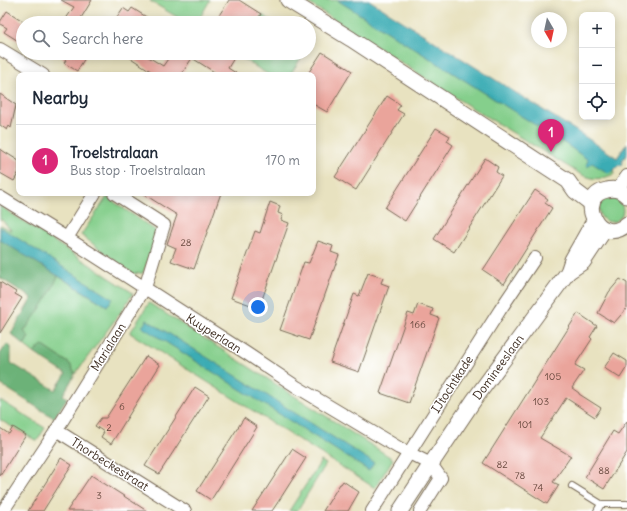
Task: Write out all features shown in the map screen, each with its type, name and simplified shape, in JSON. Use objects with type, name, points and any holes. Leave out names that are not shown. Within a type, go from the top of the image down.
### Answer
[{"type":"street","points":[[288,0],[314,16]]},
{"type":"street","points":[[316,17],[568,181],[575,191],[595,199]]},
{"type":"street","points":[[0,49],[16,59]]},
{"type":"street","points":[[18,60],[38,72]]},
{"type":"street","points":[[627,176],[622,193],[611,189],[604,190],[595,199],[591,210],[592,216],[600,225],[613,230],[620,229],[627,225]]},
{"type":"street","points":[[67,238],[93,196]]},
{"type":"street","name":"Marialaan","points":[[3,511],[145,288],[164,225],[119,196]]},
{"type":"street","name":"Kuyperlaan","points":[[0,197],[145,288],[296,387],[408,453],[431,464]]},
{"type":"street","name":"Domineeslaan","points":[[400,511],[474,400],[568,272],[583,262],[600,225]]},
{"type":"street","name":"IJtochtkade","points":[[372,511],[500,310],[535,258]]},
{"type":"street","name":"Thorbeckestraat","points":[[56,430],[185,511]]},
{"type":"street","points":[[420,511],[441,478],[431,464]]},
{"type":"lane","points":[[572,486],[601,504],[627,504]]},
{"type":"lane","points":[[596,511],[601,504]]},
{"type":"green space","points":[[210,0],[201,16],[175,16],[150,1]]},
{"type":"green space","points":[[304,0],[348,0],[616,160],[614,174],[598,179],[582,175],[469,106]]},
{"type":"green space","points":[[245,60],[300,60],[292,72],[264,72]]},
{"type":"green space","points":[[107,197],[159,233],[143,273],[133,274],[81,235]]},
{"type":"green space","points":[[611,198],[620,201],[623,210],[620,219],[611,222],[602,219],[599,210],[602,201]]},
{"type":"green space","points":[[0,206],[133,293],[75,374],[70,364],[42,345],[34,353],[24,345],[29,337],[24,332],[58,276],[107,306],[0,238],[0,225],[12,231],[2,220],[0,220]]},
{"type":"green space","points":[[0,239],[58,276],[39,311],[24,331],[29,337],[24,345],[11,334],[32,298],[0,278]]},
{"type":"green space","points":[[149,303],[393,459],[375,488],[130,333]]},
{"type":"green space","points":[[7,344],[11,347],[11,363],[55,390],[66,374],[34,353],[42,345],[70,364],[75,374],[63,395],[67,398],[54,418],[0,384],[0,354]]},
{"type":"green space","points":[[0,400],[45,428],[37,441],[0,420]]},
{"type":"green space","points":[[321,461],[326,464],[297,511],[289,511]]},
{"type":"water","points":[[337,0],[369,0],[617,158],[627,143],[627,154],[622,161],[623,163],[621,166],[619,165],[613,171],[608,173],[592,163],[588,167],[586,165],[588,160],[567,145]]},
{"type":"water","points":[[0,227],[113,299],[107,306],[0,240]]},
{"type":"water","points":[[147,320],[374,463],[369,471],[142,327]]},
{"type":"building","points":[[61,0],[92,0],[82,16],[68,16],[74,7]]},
{"type":"building","points":[[229,0],[239,0],[261,14],[260,16],[219,16]]},
{"type":"building","points":[[123,8],[129,12],[132,8],[145,16],[118,16]]},
{"type":"building","points":[[7,11],[16,17],[16,40],[4,32],[7,28],[0,24]]},
{"type":"building","points":[[322,52],[352,71],[327,112],[316,106],[316,72],[309,72]]},
{"type":"building","points":[[66,60],[84,60],[77,71],[64,63]]},
{"type":"building","points":[[134,60],[153,60],[163,66],[167,60],[191,60],[183,72],[152,72]]},
{"type":"building","points":[[195,60],[233,60],[228,68],[234,72],[214,72]]},
{"type":"building","points":[[0,94],[16,105],[11,128],[9,126],[7,130],[0,125]]},
{"type":"building","points":[[387,96],[401,105],[397,110],[404,114],[356,190],[335,177]]},
{"type":"building","points":[[436,128],[450,136],[447,141],[453,145],[405,221],[385,208]]},
{"type":"building","points":[[0,149],[16,159],[16,177],[14,181],[0,173]]},
{"type":"building","points":[[485,158],[498,167],[496,172],[502,176],[454,252],[434,239]]},
{"type":"building","points":[[535,190],[548,199],[545,203],[552,208],[504,284],[483,270]]},
{"type":"building","points":[[147,196],[220,196],[194,269],[171,261],[176,248],[167,244],[177,215]]},
{"type":"building","points":[[270,202],[280,206],[278,213],[283,215],[281,220],[289,223],[259,308],[231,298],[255,231],[260,233]]},
{"type":"building","points":[[318,241],[333,246],[331,252],[339,255],[309,340],[280,330],[304,262],[309,263]]},
{"type":"building","points":[[368,273],[383,278],[381,283],[389,286],[359,372],[330,362],[354,294],[359,296]]},
{"type":"building","points":[[620,279],[627,283],[627,308],[614,323],[598,313],[609,292]]},
{"type":"building","points":[[0,282],[16,292],[15,294],[22,298],[0,333]]},
{"type":"building","points":[[418,304],[433,309],[431,315],[439,318],[409,403],[380,393],[408,313],[414,315]]},
{"type":"building","points":[[578,313],[597,326],[590,337],[592,339],[575,365],[584,370],[572,388],[601,408],[595,417],[566,398],[540,438],[571,456],[553,482],[559,485],[547,504],[483,463]]},
{"type":"building","points":[[614,353],[627,361],[627,367],[620,378],[604,368]]},
{"type":"building","points":[[146,356],[160,365],[111,444],[101,437],[104,432],[95,426],[101,418],[106,418]]},
{"type":"building","points":[[195,387],[209,396],[159,474],[145,466]]},
{"type":"building","points":[[244,418],[257,427],[211,500],[197,491]]},
{"type":"building","points":[[627,421],[627,452],[604,489],[585,477],[613,431],[618,434]]},
{"type":"building","points":[[13,427],[26,435],[0,476],[0,428],[9,434]]},
{"type":"building","points":[[292,449],[306,458],[280,499],[272,511],[252,511]]},
{"type":"building","points":[[61,458],[72,465],[43,511],[28,511]]},
{"type":"building","points":[[91,475],[147,511],[67,511]]},
{"type":"building","points":[[343,481],[359,492],[348,511],[323,511],[340,484]]},
{"type":"place","name":"Troelstralaan","points":[[551,152]]}]
